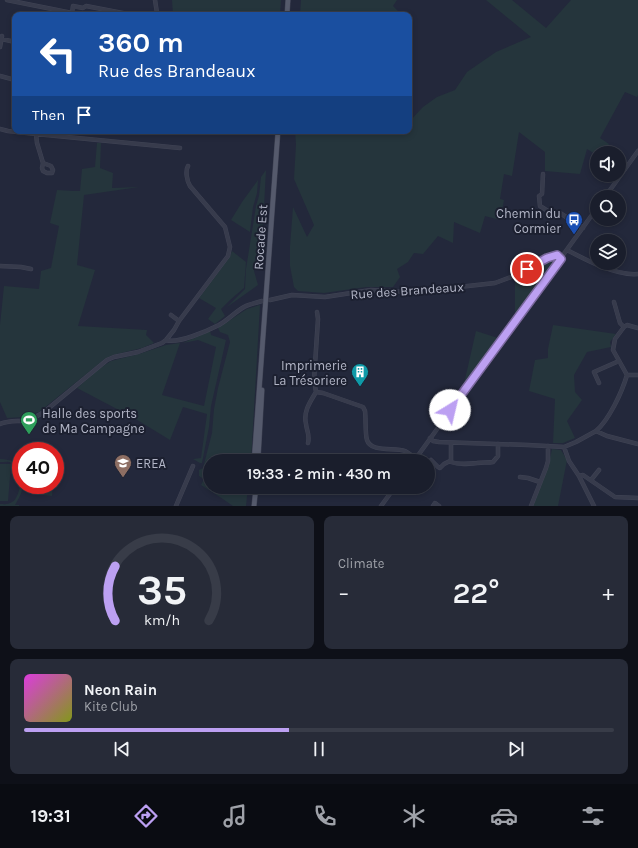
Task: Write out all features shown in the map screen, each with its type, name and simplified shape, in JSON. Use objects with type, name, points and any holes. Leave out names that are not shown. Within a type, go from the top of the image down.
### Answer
[{"type":"main road","points":[[287,12],[288,0]]},
{"type":"main road","name":"Rocade Est","points":[[255,454],[278,134]]},
{"type":"main road","name":"Rocade Est","points":[[258,454],[262,405],[263,344]]},
{"type":"main road","points":[[253,494],[253,506]]},
{"type":"main road","points":[[253,506],[255,494]]},
{"type":"street","points":[[6,0],[67,12]]},
{"type":"street","points":[[156,0],[157,12]]},
{"type":"street","points":[[72,12],[74,6],[83,8],[86,6],[117,12]]},
{"type":"street","points":[[0,47],[2,38],[12,41]]},
{"type":"street","points":[[0,76],[12,79]]},
{"type":"street","points":[[0,129],[12,131]]},
{"type":"street","points":[[44,163],[37,143],[36,134],[180,148]]},
{"type":"street","points":[[610,190],[638,151]]},
{"type":"street","points":[[0,424],[34,418],[44,412],[107,360],[138,352],[162,343],[174,330],[179,321],[228,256],[230,247],[225,226],[188,184],[186,170],[188,166]]},
{"type":"street","points":[[543,174],[542,194],[539,196],[540,206],[551,213],[560,213],[583,228]]},
{"type":"street","points":[[419,454],[590,218]]},
{"type":"street","points":[[567,250],[584,259],[616,271],[627,274],[638,274]]},
{"type":"street","name":"Rue des Brandeaux","points":[[270,300],[292,295],[325,296],[364,291],[407,292],[495,282],[514,276],[547,258],[557,255],[561,259]]},
{"type":"street","points":[[0,266],[21,267],[31,270]]},
{"type":"street","points":[[166,340],[180,341],[219,325],[239,310],[262,301]]},
{"type":"street","points":[[614,302],[620,323],[624,327]]},
{"type":"street","points":[[308,443],[309,437],[305,418],[306,410],[316,392],[314,380],[318,319],[317,312]]},
{"type":"street","points":[[171,315],[179,321]]},
{"type":"street","points":[[627,375],[613,350],[615,339],[627,325],[638,328]]},
{"type":"street","points":[[599,383],[594,372],[618,361]]},
{"type":"street","points":[[430,438],[433,441],[452,443],[564,447],[600,428],[620,395],[627,375]]},
{"type":"street","points":[[627,375],[638,375]]},
{"type":"street","points":[[316,392],[363,407],[365,411],[367,440],[374,448],[405,451],[408,454]]},
{"type":"street","points":[[596,431],[607,436],[638,444]]},
{"type":"street","points":[[450,461],[452,443]]},
{"type":"street","points":[[450,461],[452,463],[471,464],[478,462],[492,463],[498,457],[498,444]]},
{"type":"street","points":[[531,506],[547,465],[548,446]]},
{"type":"street","points":[[564,447],[569,461],[579,476],[594,506]]},
{"type":"street","points":[[435,464],[439,468],[450,461]]},
{"type":"street","points":[[176,506],[193,466]]},
{"type":"street","points":[[591,480],[599,470]]},
{"type":"street","points":[[579,476],[583,476],[591,480],[615,497],[638,498]]},
{"type":"street","points":[[520,477],[540,482]]},
{"type":"street","points":[[381,506],[389,494]]},
{"type":"street","points":[[433,506],[435,503],[439,506]]},
{"type":"shaded area","points":[[172,0],[281,0],[280,12],[173,12]]},
{"type":"shaded area","points":[[301,0],[397,0],[393,6],[399,12],[300,12]]},
{"type":"shaded area","points":[[486,0],[512,0],[546,28],[571,0],[638,0],[638,95],[637,97],[625,92],[600,138],[609,144],[608,146],[590,146],[590,151],[587,149],[580,174],[545,171],[545,152],[519,132],[512,176],[504,174],[500,199],[504,200],[500,220],[485,216],[480,233],[454,222],[453,243],[438,236],[423,254],[414,253],[408,262],[397,269],[400,277],[393,287],[366,287],[324,293],[298,291],[294,287],[290,266],[293,207],[307,237],[314,225],[294,179],[295,134],[412,134],[412,119],[423,107],[437,97],[455,90],[467,72],[496,52],[531,37]]},
{"type":"shaded area","points":[[97,143],[101,143],[100,168],[113,173],[112,188],[139,187],[84,195],[77,265],[95,270],[78,326],[147,330],[146,335],[154,343],[142,348],[113,355],[105,359],[39,412],[28,414],[24,417],[7,418],[0,402],[0,325],[4,286],[39,289],[41,271],[51,268],[59,226],[50,223],[57,190],[80,191],[82,169],[95,167]]},
{"type":"shaded area","points":[[266,170],[263,225],[254,271],[258,285],[227,307],[245,289],[246,269],[261,177]]},
{"type":"shaded area","points":[[258,180],[257,193],[253,207],[250,232],[231,220]]},
{"type":"shaded area","points":[[232,251],[246,262],[244,288],[221,309],[225,316],[215,324],[208,319],[216,308],[199,298],[229,258]]},
{"type":"shaded area","points":[[554,259],[555,262],[515,317],[515,279],[548,260]]},
{"type":"shaded area","points":[[260,305],[251,454],[207,454],[212,433],[218,388],[230,342],[228,335],[220,332],[218,328],[247,309]]},
{"type":"shaded area","points":[[553,325],[616,334],[610,342],[611,347],[587,352],[574,375],[575,392],[582,400],[567,421],[575,438],[563,443],[553,443],[555,399],[529,391],[535,360],[548,358],[548,349]]},
{"type":"shaded area","points":[[210,331],[211,335],[226,340],[211,406],[209,427],[202,463],[193,459],[201,458],[207,414],[183,407],[170,440],[134,418],[77,388],[100,368],[111,361],[166,345],[180,343],[162,395],[204,406],[216,347],[198,340],[183,343]]},
{"type":"shaded area","points":[[476,331],[498,338],[464,384]]},
{"type":"shaded area","points":[[552,449],[561,450],[567,460],[558,506],[533,506],[548,467]]},
{"type":"shaded area","points":[[0,459],[12,461],[12,464],[9,462],[0,462]]},
{"type":"shaded area","points":[[0,464],[11,464],[8,501],[0,501]]},
{"type":"shaded area","points":[[203,468],[203,478],[199,476],[199,470]]},
{"type":"shaded area","points":[[18,494],[20,494],[15,505],[19,506],[0,506],[0,504],[9,504],[15,500]]},
{"type":"shaded area","points":[[34,494],[52,494],[52,496]]},
{"type":"shaded area","points":[[215,494],[247,494],[246,506],[233,506]]},
{"type":"place","name":"Chemin du Cormier","points":[[574,235]]},
{"type":"place","name":"Imprimerie La Trésoriere","points":[[360,387]]},
{"type":"place","name":"Halle des sports de Ma Campagne","points":[[29,435]]},
{"type":"place","name":"EREA","points":[[123,478]]},
{"type":"route","points":[[450,410],[561,259],[557,255],[547,258],[527,269]]}]
